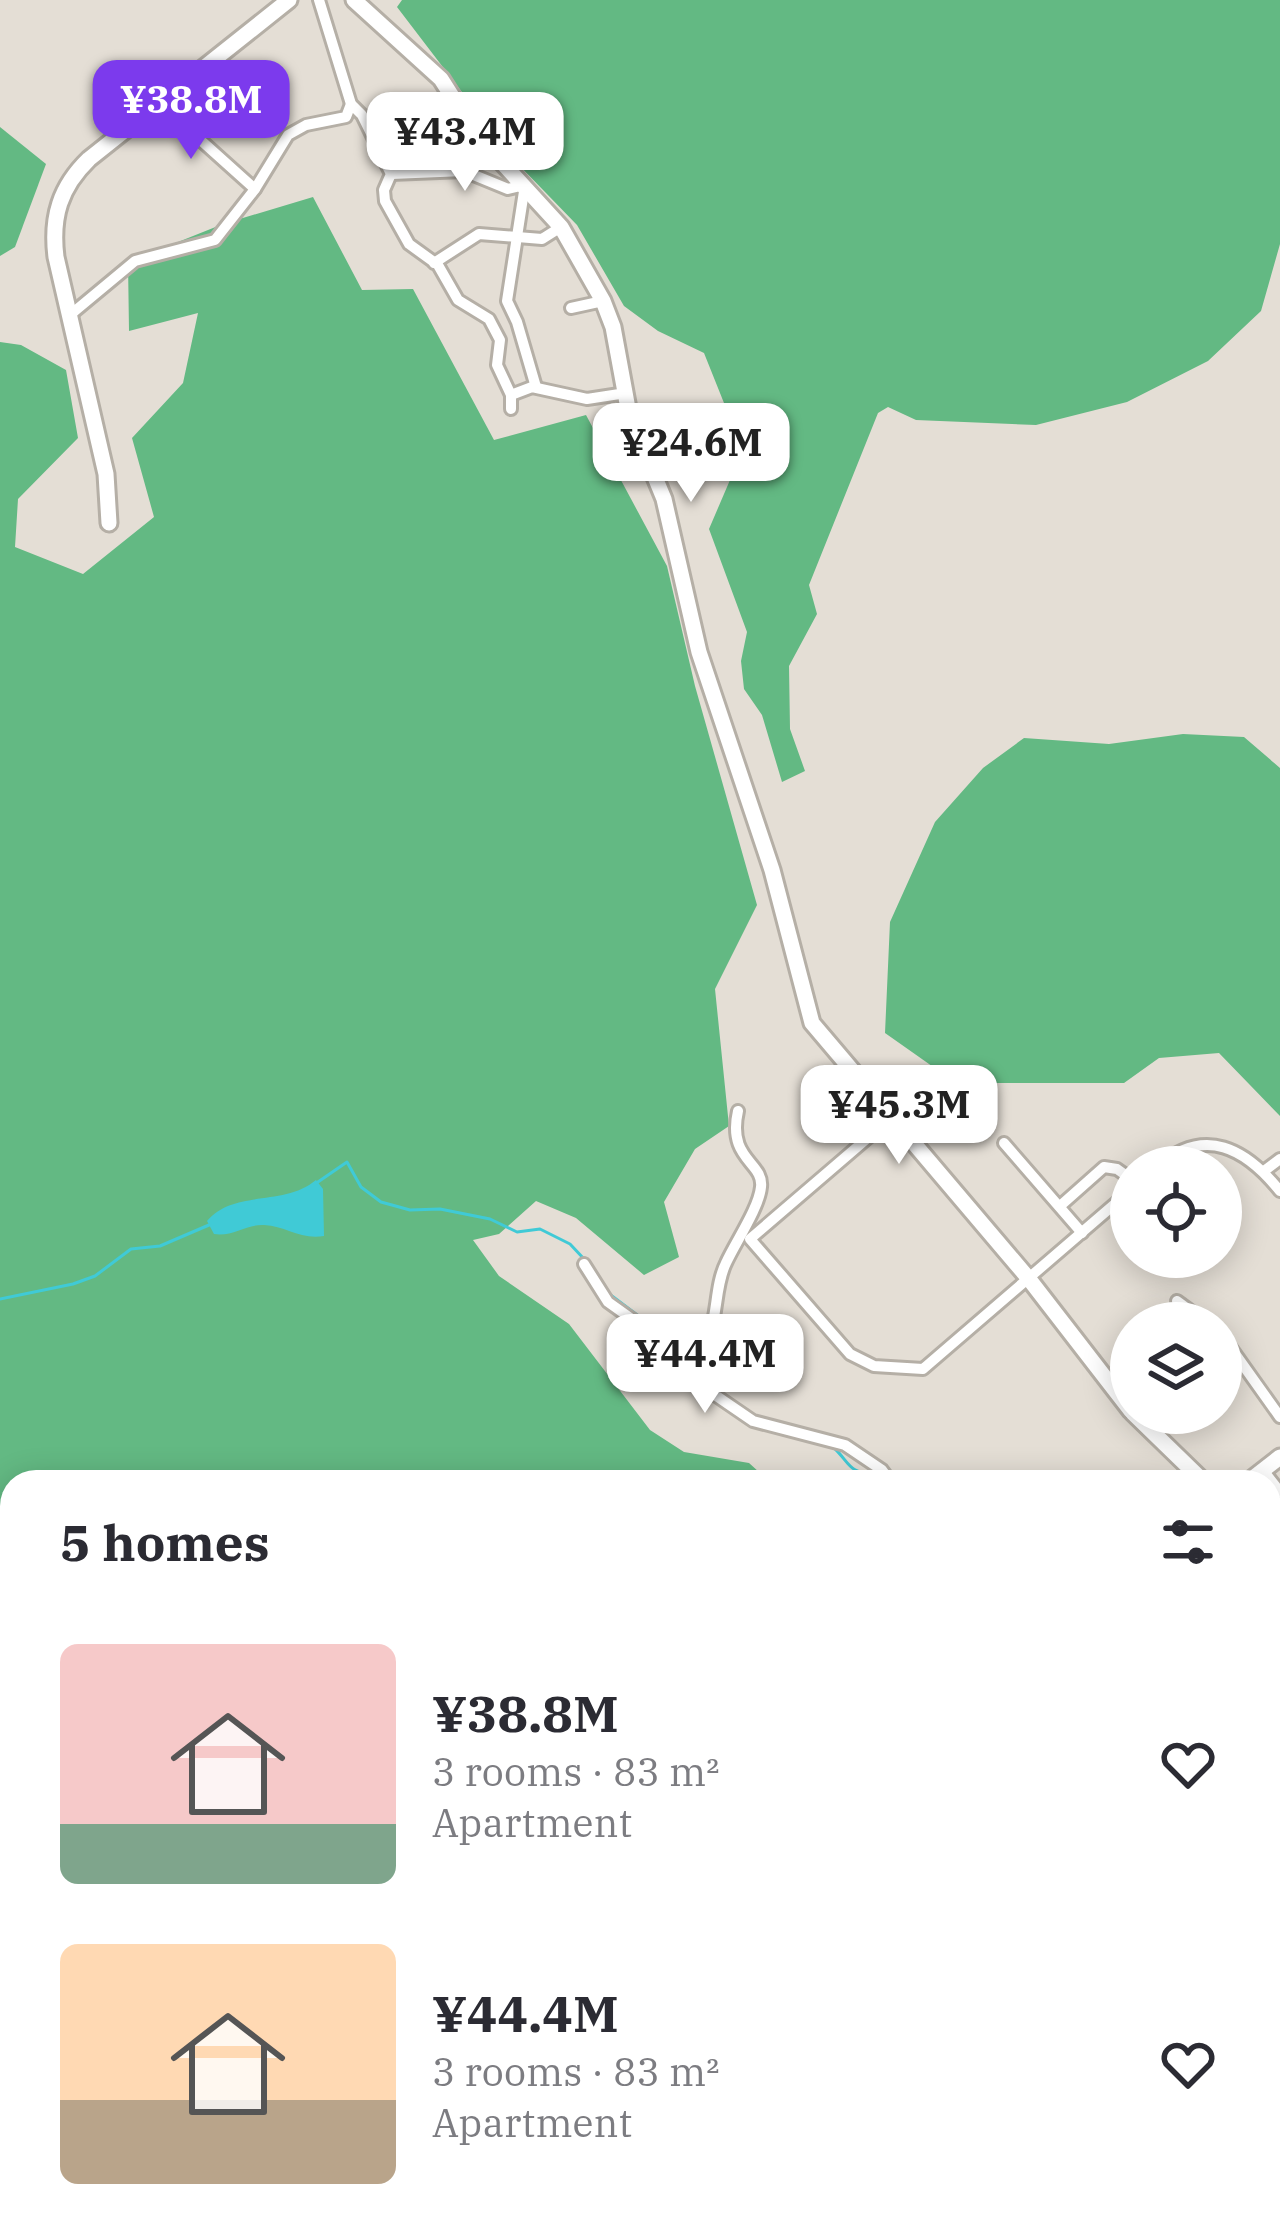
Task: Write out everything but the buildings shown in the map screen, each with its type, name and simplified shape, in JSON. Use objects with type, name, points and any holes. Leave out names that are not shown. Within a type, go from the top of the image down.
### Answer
[{"type":"street","points":[[109,523],[106,473],[53,235],[62,192],[89,158],[289,0]]},
{"type":"street","points":[[319,0],[349,111]]},
{"type":"street","points":[[354,0],[427,62],[476,134],[561,227],[603,301],[613,327],[629,414],[664,499],[699,652],[772,870],[812,1023],[1030,1279],[1110,1383]]},
{"type":"street","points":[[167,97],[196,136],[255,189]]},
{"type":"street","points":[[70,315],[135,261],[215,240],[295,129],[349,111],[362,115],[391,174]]},
{"type":"street","points":[[391,174],[464,171],[508,189],[525,185]]},
{"type":"street","points":[[391,174],[384,190],[409,244],[434,263],[458,299],[489,319],[500,340],[497,365],[511,402],[536,387],[587,399],[626,393]]},
{"type":"street","points":[[525,185],[507,301],[536,387]]},
{"type":"street","points":[[434,263],[479,234],[542,239],[561,227]]},
{"type":"street","points":[[572,308],[603,301]]},
{"type":"street","points":[[489,319],[509,306]]},
{"type":"street","points":[[738,1111],[738,1148],[762,1181],[745,1240]]},
{"type":"street","points":[[688,1367],[707,1342],[724,1266],[745,1240],[891,1118]]},
{"type":"street","points":[[1004,1143],[1082,1233]]},
{"type":"street","points":[[1242,1155],[1264,1171],[1280,1191]]},
{"type":"street","points":[[1264,1171],[1280,1159]]},
{"type":"street","points":[[1060,1205],[1104,1167],[1110,1168]]},
{"type":"street","points":[[745,1240],[850,1354],[874,1366],[922,1369],[1110,1208]]},
{"type":"street","points":[[584,1264],[608,1301],[715,1395],[753,1420],[845,1445],[882,1470]]},
{"type":"street","points":[[1242,1363],[1278,1412]]},
{"type":"street","points":[[1151,1434],[1194,1470]]},
{"type":"street","points":[[1263,1470],[1280,1457]]},
{"type":"green space","points":[[402,0],[1280,0],[1280,244],[1261,311],[1208,361],[1127,402],[1036,425],[916,420],[888,407],[878,413],[809,585],[817,614],[789,666],[790,729],[805,771],[782,782],[762,715],[744,689],[741,661],[747,632],[709,529],[739,459],[704,353],[658,331],[624,306],[577,225],[513,159],[397,7]]},
{"type":"green space","points":[[0,127],[46,164],[15,247],[0,256]]},
{"type":"green space","points":[[313,197],[362,290],[413,289],[494,440],[586,415],[667,566],[695,686],[757,905],[715,989],[729,1126],[695,1149],[664,1202],[679,1257],[644,1275],[576,1218],[536,1201],[499,1234],[473,1240],[499,1276],[569,1324],[650,1430],[684,1452],[749,1463],[757,1470],[0,1470],[0,342],[21,345],[66,370],[78,438],[18,499],[15,547],[83,574],[154,517],[132,438],[183,383],[198,313],[129,331],[128,262],[223,224]]},
{"type":"green space","points":[[1183,734],[1244,737],[1280,768],[1280,1116],[1219,1053],[1159,1058],[1124,1083],[956,1083],[885,1033],[890,922],[935,822],[983,768],[1024,738],[1109,744]]},
{"type":"water","points":[[316,1180],[323,1189],[324,1236],[264,1225],[214,1234],[207,1221],[231,1205],[289,1193]]},
{"type":"waterway","points":[[315,1184],[347,1162],[361,1187],[381,1202],[490,1219],[517,1232],[540,1229],[570,1244],[585,1260]]},
{"type":"waterway","points":[[0,1299],[73,1284],[95,1276],[131,1249],[160,1246],[209,1225]]},
{"type":"waterway","points":[[608,1293],[657,1330]]},
{"type":"waterway","points":[[671,1347],[688,1359]]},
{"type":"waterway","points":[[696,1364],[721,1393]]},
{"type":"waterway","points":[[729,1398],[750,1412]]},
{"type":"waterway","points":[[781,1434],[813,1442]]},
{"type":"waterway","points":[[833,1447],[857,1470]]}]
